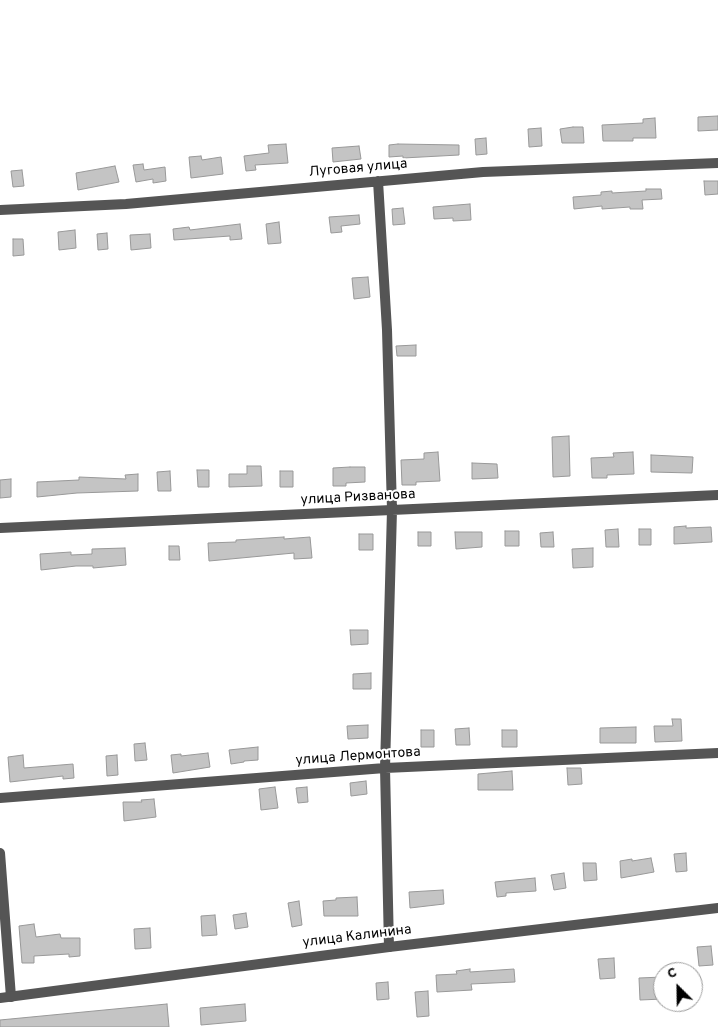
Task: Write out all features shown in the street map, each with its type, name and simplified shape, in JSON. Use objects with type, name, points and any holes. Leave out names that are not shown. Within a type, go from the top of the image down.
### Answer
[{"type":"street","name":"Луговая улица","points":[[0,210],[126,204],[482,172],[718,163]]},
{"type":"street","points":[[378,182],[387,330],[392,510],[385,768],[388,947]]},
{"type":"street","name":"улица Ризванова","points":[[0,528],[718,495]]},
{"type":"street","name":"улица Лермонтова","points":[[0,798],[385,768],[718,753]]},
{"type":"street","points":[[0,853],[5,997]]},
{"type":"street","name":"улица Калинина","points":[[5,997],[388,947],[718,908]]},
{"type":"building","points":[[718,116],[718,130],[698,131],[698,117]]},
{"type":"building","points":[[655,118],[656,138],[633,138],[633,141],[603,141],[602,125],[643,123],[643,119]]},
{"type":"building","points":[[583,127],[584,143],[562,143],[560,129]]},
{"type":"building","points":[[541,128],[542,146],[529,147],[528,129]]},
{"type":"building","points":[[486,138],[487,154],[476,155],[475,139]]},
{"type":"building","points":[[286,144],[288,163],[255,165],[256,170],[246,171],[244,156],[269,153],[268,145]]},
{"type":"building","points":[[389,145],[459,145],[459,155],[389,157]]},
{"type":"building","points":[[359,146],[361,159],[333,162],[332,148]]},
{"type":"building","points":[[201,156],[202,160],[221,157],[223,174],[191,178],[189,157]]},
{"type":"building","points":[[143,164],[144,170],[165,167],[166,181],[153,183],[153,179],[136,182],[133,165]]},
{"type":"building","points":[[115,166],[119,182],[78,190],[76,173]]},
{"type":"building","points":[[22,170],[24,186],[13,187],[11,171]]},
{"type":"building","points":[[704,181],[718,181],[718,194],[705,195]]},
{"type":"building","points":[[646,189],[661,189],[662,199],[642,200],[643,209],[630,209],[630,207],[602,209],[602,206],[574,209],[573,197],[601,195],[601,192],[612,191],[612,193],[646,191]]},
{"type":"building","points":[[470,204],[471,220],[453,221],[453,218],[434,219],[433,207]]},
{"type":"building","points":[[403,208],[405,224],[393,225],[392,209]]},
{"type":"building","points":[[359,215],[360,224],[341,226],[342,232],[331,233],[329,217]]},
{"type":"building","points":[[279,222],[281,243],[268,244],[266,224]]},
{"type":"building","points":[[240,224],[242,239],[230,240],[230,236],[174,240],[173,229],[189,227],[190,230]]},
{"type":"building","points":[[75,230],[76,248],[59,250],[58,232]]},
{"type":"building","points":[[107,233],[108,249],[98,250],[97,234]]},
{"type":"building","points":[[150,234],[151,248],[131,250],[130,235]]},
{"type":"building","points":[[13,239],[23,239],[24,255],[13,256]]},
{"type":"building","points":[[368,277],[370,297],[354,299],[352,278]]},
{"type":"building","points":[[416,345],[416,356],[397,356],[396,346]]},
{"type":"building","points":[[569,436],[570,476],[553,477],[552,437]]},
{"type":"building","points":[[438,452],[440,481],[416,482],[416,485],[402,485],[401,460],[424,459],[424,453]]},
{"type":"building","points":[[633,452],[634,474],[607,475],[607,478],[592,478],[591,458],[614,457],[613,453]]},
{"type":"building","points":[[651,455],[693,457],[692,473],[651,472]]},
{"type":"building","points":[[472,463],[497,464],[498,478],[472,479]]},
{"type":"building","points":[[247,466],[261,466],[262,486],[229,487],[229,474],[247,474]]},
{"type":"building","points":[[365,467],[365,482],[346,483],[346,486],[333,486],[333,468]]},
{"type":"building","points":[[197,470],[209,470],[209,487],[198,487]]},
{"type":"building","points":[[170,471],[171,491],[158,491],[157,472]]},
{"type":"building","points":[[280,471],[293,471],[293,487],[280,487]]},
{"type":"building","points":[[138,474],[138,491],[77,493],[37,497],[37,482],[79,480],[79,477],[126,479],[125,475]]},
{"type":"building","points":[[11,479],[11,497],[0,498],[0,480]]},
{"type":"building","points":[[686,526],[686,528],[711,527],[712,542],[674,544],[674,527]]},
{"type":"building","points":[[618,529],[619,547],[606,547],[605,530]]},
{"type":"building","points":[[639,529],[651,529],[651,545],[639,545]]},
{"type":"building","points":[[505,531],[519,531],[519,546],[505,546]]},
{"type":"building","points":[[418,532],[431,532],[431,546],[418,546]]},
{"type":"building","points":[[455,532],[482,532],[482,547],[456,549]]},
{"type":"building","points":[[553,532],[554,547],[541,547],[540,533]]},
{"type":"building","points":[[359,534],[373,534],[373,550],[359,550]]},
{"type":"building","points":[[284,537],[284,539],[310,537],[312,558],[294,559],[294,553],[209,561],[208,543]]},
{"type":"building","points":[[169,546],[179,546],[180,560],[169,560]]},
{"type":"building","points":[[125,548],[126,565],[93,568],[93,566],[76,566],[41,570],[40,554],[71,552],[71,555],[92,554],[92,549]]},
{"type":"building","points":[[593,548],[593,567],[573,568],[572,549]]},
{"type":"building","points":[[350,630],[368,630],[368,644],[351,645]]},
{"type":"building","points":[[371,673],[371,689],[353,689],[353,674]]},
{"type":"building","points":[[672,719],[681,719],[682,741],[655,742],[654,726],[673,726]]},
{"type":"building","points":[[368,725],[368,738],[348,739],[347,726]]},
{"type":"building","points":[[636,727],[636,743],[600,743],[600,728]]},
{"type":"building","points":[[469,728],[470,745],[456,745],[455,729]]},
{"type":"building","points":[[421,730],[434,730],[434,747],[421,747]]},
{"type":"building","points":[[502,730],[517,730],[517,747],[502,747]]},
{"type":"building","points":[[145,743],[147,760],[135,761],[134,744]]},
{"type":"building","points":[[258,747],[258,760],[231,764],[229,750]]},
{"type":"building","points":[[208,753],[210,767],[173,773],[171,755],[181,754],[181,756]]},
{"type":"building","points":[[23,755],[24,768],[73,764],[74,778],[63,779],[63,776],[10,782],[8,757]]},
{"type":"building","points":[[117,755],[118,775],[107,776],[106,756]]},
{"type":"building","points":[[567,768],[581,768],[582,784],[568,785]]},
{"type":"building","points":[[512,771],[513,790],[478,790],[478,774]]},
{"type":"building","points":[[366,781],[367,794],[351,796],[350,783]]},
{"type":"building","points":[[275,787],[278,808],[261,810],[259,789]]},
{"type":"building","points":[[307,787],[308,802],[298,803],[296,788]]},
{"type":"building","points":[[154,799],[156,817],[124,821],[123,802],[142,802],[141,800]]},
{"type":"building","points":[[686,853],[687,871],[676,872],[674,854]]},
{"type":"building","points":[[651,858],[654,872],[621,878],[620,861]]},
{"type":"building","points":[[583,863],[596,863],[597,880],[584,881]]},
{"type":"building","points":[[564,873],[566,888],[554,890],[551,875]]},
{"type":"building","points":[[535,878],[536,891],[506,893],[506,896],[497,897],[495,882]]},
{"type":"building","points":[[443,890],[444,904],[410,908],[409,892]]},
{"type":"building","points":[[357,897],[358,916],[324,916],[323,901]]},
{"type":"building","points":[[299,901],[302,925],[292,927],[288,903]]},
{"type":"building","points":[[246,913],[248,927],[235,929],[233,915]]},
{"type":"building","points":[[215,915],[217,935],[202,936],[201,916]]},
{"type":"building","points":[[34,924],[36,937],[60,934],[61,938],[80,938],[80,956],[69,957],[69,954],[34,956],[34,963],[22,963],[19,926]]},
{"type":"building","points":[[150,928],[151,948],[135,949],[134,929]]},
{"type":"building","points":[[711,946],[713,965],[703,966],[703,962],[699,962],[697,947]]},
{"type":"building","points":[[614,958],[615,978],[600,979],[598,959]]},
{"type":"building","points":[[470,969],[470,972],[514,969],[515,982],[471,984],[472,990],[437,992],[436,975],[457,974],[456,971]]},
{"type":"building","points":[[653,977],[653,999],[640,1000],[639,978]]},
{"type":"building","points":[[388,982],[389,999],[377,1000],[376,983]]},
{"type":"building","points":[[428,991],[429,1016],[417,1017],[415,992]]},
{"type":"building","points":[[167,1004],[169,1027],[0,1027],[0,1020]]},
{"type":"building","points":[[245,1004],[246,1021],[201,1025],[200,1008]]}]
